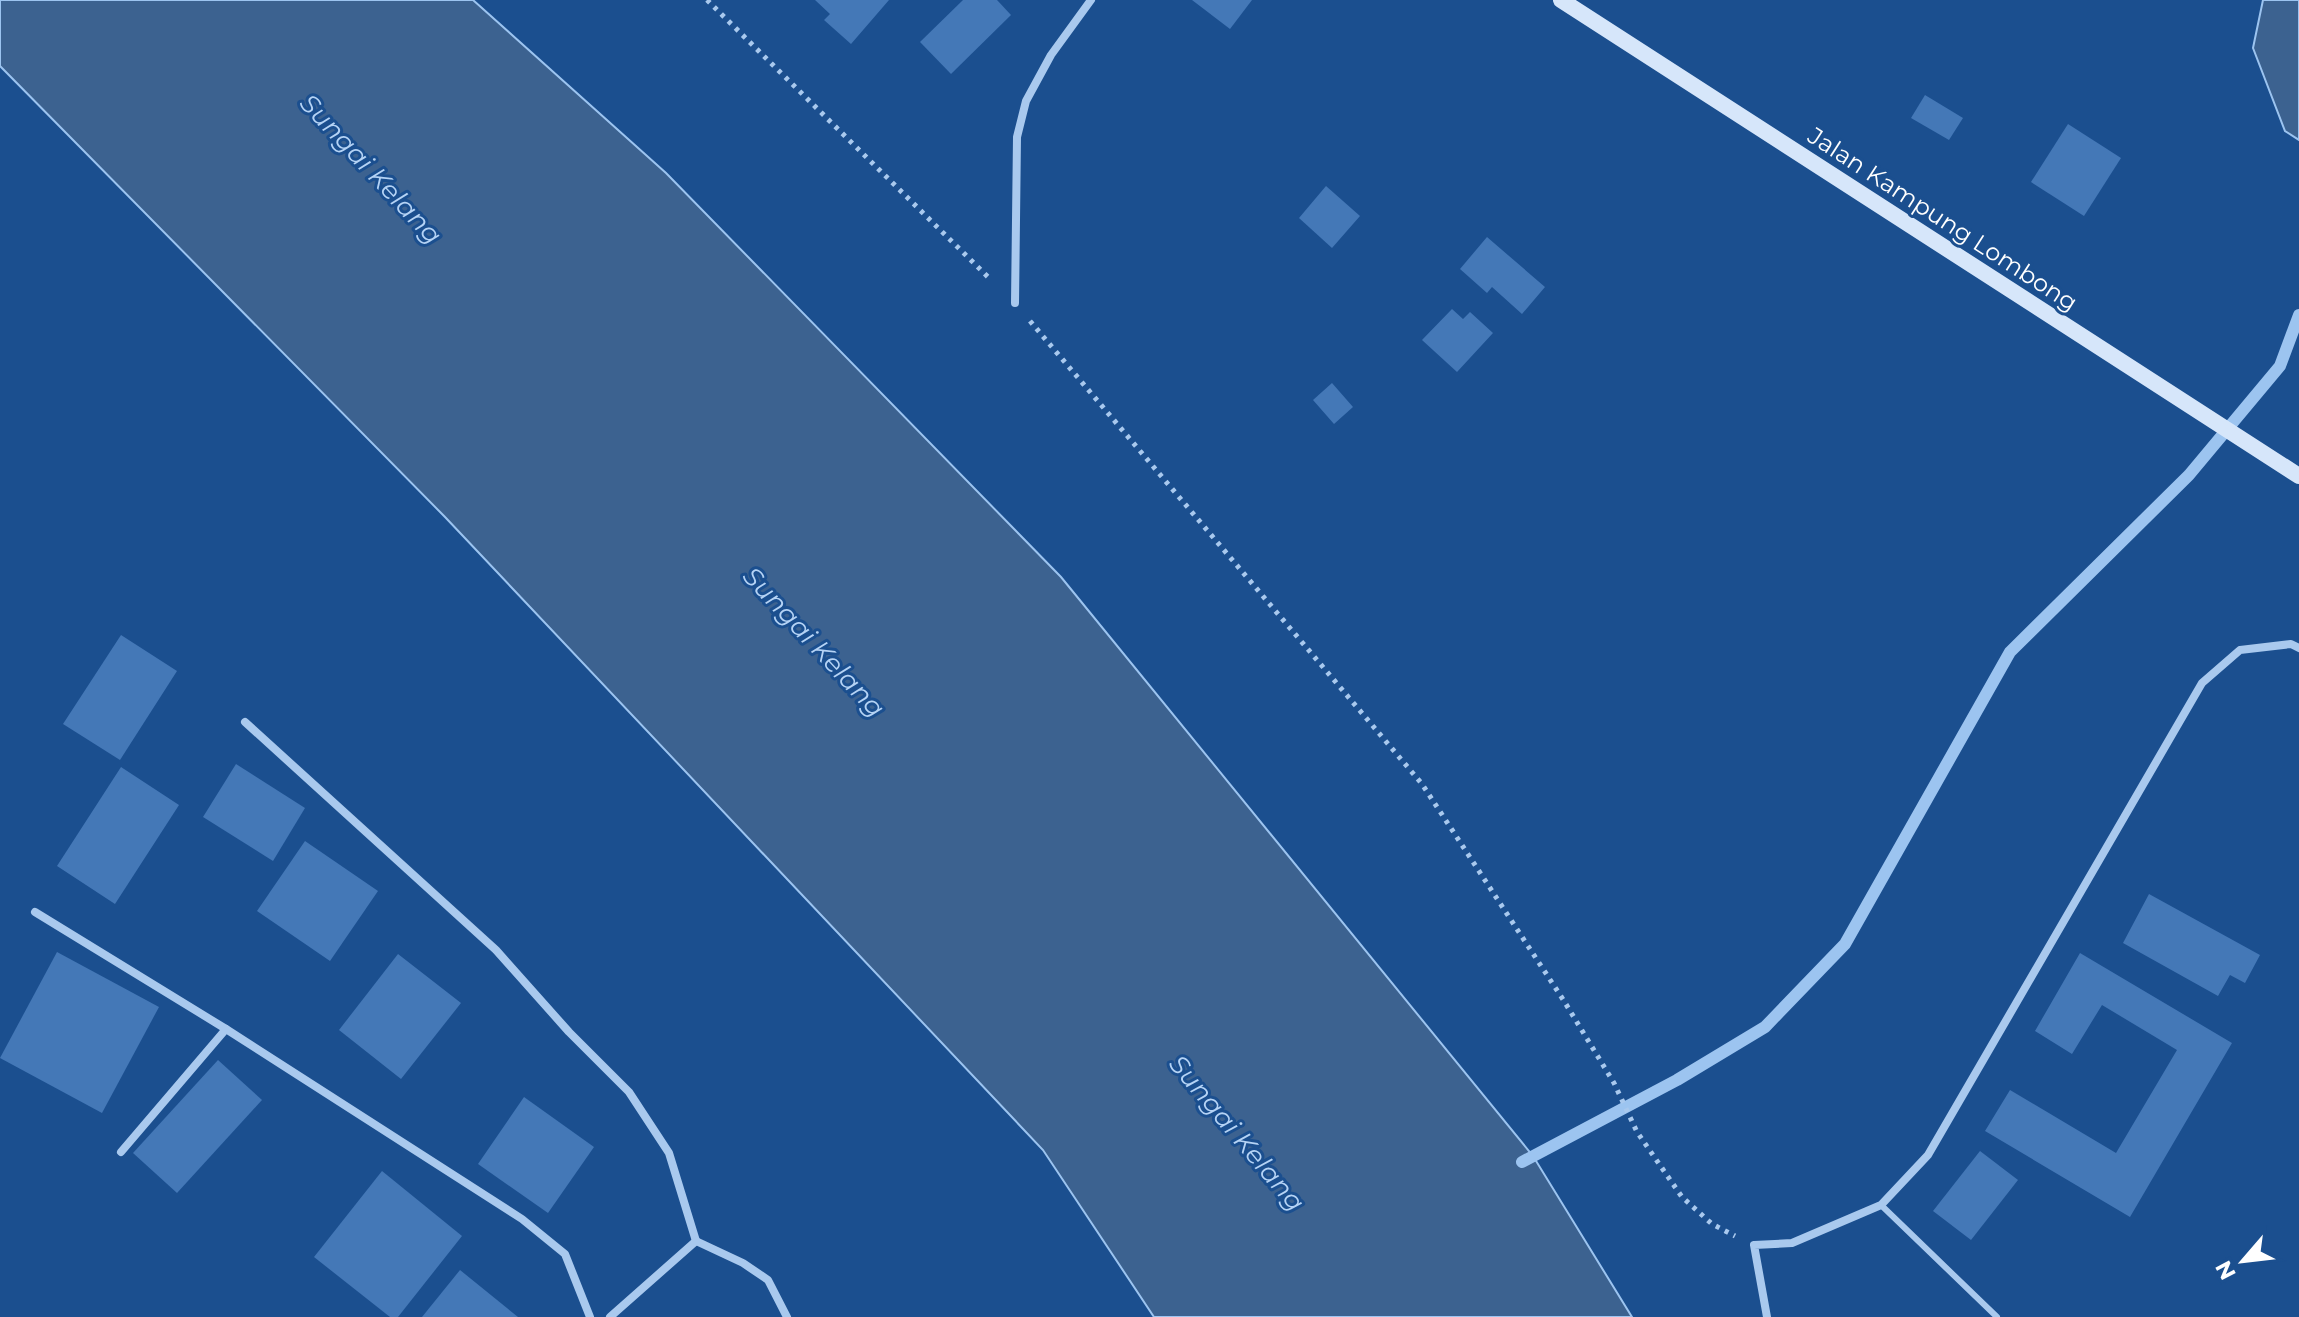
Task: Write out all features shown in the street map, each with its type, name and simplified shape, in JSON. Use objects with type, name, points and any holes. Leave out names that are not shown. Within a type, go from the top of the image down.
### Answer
[{"type":"street","points":[[1015,303],[1017,137],[1026,101],[1051,55],[1091,0]]},
{"type":"street","name":"Jalan Kampung Lombong","points":[[1561,0],[2299,476]]},
{"type":"street","points":[[1767,1317],[1754,1245],[1792,1243],[1881,1205],[1928,1155],[2202,683],[2240,650],[2291,644],[2299,648]]},
{"type":"street","points":[[245,722],[496,950],[569,1032],[629,1092],[669,1153],[696,1241],[743,1263],[768,1280],[787,1317]]},
{"type":"street","points":[[35,912],[226,1029],[522,1219],[565,1254],[590,1317]]},
{"type":"street","points":[[121,1152],[226,1029]]},
{"type":"street","points":[[610,1317],[696,1241]]},
{"type":"lane","points":[[1881,1205],[1997,1317]]},
{"type":"path","points":[[707,0],[1015,303],[1422,784],[1564,1001],[1614,1083],[1637,1132],[1682,1197],[1712,1224],[1754,1245]]},
{"type":"water","name":"Sungai Kelang","points":[[0,0],[473,0],[666,173],[1061,577],[1533,1156],[1632,1317],[1154,1317],[1043,1150],[445,517],[0,66]]},
{"type":"water","points":[[2263,0],[2299,0],[2299,140],[2285,131],[2253,48]]},
{"type":"building","points":[[815,0],[889,0],[851,44],[824,20],[830,14]]},
{"type":"building","points":[[963,0],[997,0],[1011,15],[951,74],[920,42]]},
{"type":"building","points":[[1192,0],[1252,0],[1230,29]]},
{"type":"building","points":[[1925,95],[1963,118],[1949,140],[1911,118]]},
{"type":"building","points":[[2068,124],[2121,158],[2084,216],[2031,182]]},
{"type":"building","points":[[1326,186],[1360,216],[1332,248],[1299,218]]},
{"type":"building","points":[[1487,237],[1545,287],[1522,314],[1492,287],[1487,293],[1460,269]]},
{"type":"building","points":[[1452,309],[1463,319],[1470,312],[1493,333],[1457,372],[1422,340]]},
{"type":"building","points":[[1332,383],[1353,407],[1334,424],[1313,400]]},
{"type":"building","points":[[121,635],[177,671],[120,760],[63,724]]},
{"type":"building","points":[[236,764],[305,808],[273,861],[203,817]]},
{"type":"building","points":[[121,767],[179,805],[115,904],[57,866]]},
{"type":"building","points":[[305,841],[378,891],[330,961],[257,911]]},
{"type":"building","points":[[2149,894],[2260,955],[2245,983],[2230,975],[2218,996],[2123,943]]},
{"type":"building","points":[[57,952],[159,1007],[102,1113],[0,1058]]},
{"type":"building","points":[[2080,953],[2232,1043],[2130,1217],[1985,1131],[2010,1090],[2116,1153],[2177,1050],[2102,1005],[2072,1054],[2035,1031]]},
{"type":"building","points":[[398,954],[461,1003],[401,1079],[339,1030]]},
{"type":"building","points":[[218,1060],[262,1100],[177,1193],[133,1153]]},
{"type":"building","points":[[524,1097],[594,1147],[548,1213],[478,1164]]},
{"type":"building","points":[[1980,1151],[2018,1180],[1971,1240],[1933,1211]]},
{"type":"building","points":[[382,1171],[462,1236],[398,1317],[390,1317],[314,1257]]},
{"type":"building","points":[[460,1270],[518,1317],[422,1317]]},
{"type":"waterway","points":[[1522,1162],[1677,1080],[1765,1027],[1845,944],[2010,652],[2189,475],[2280,366],[2299,315]]}]
